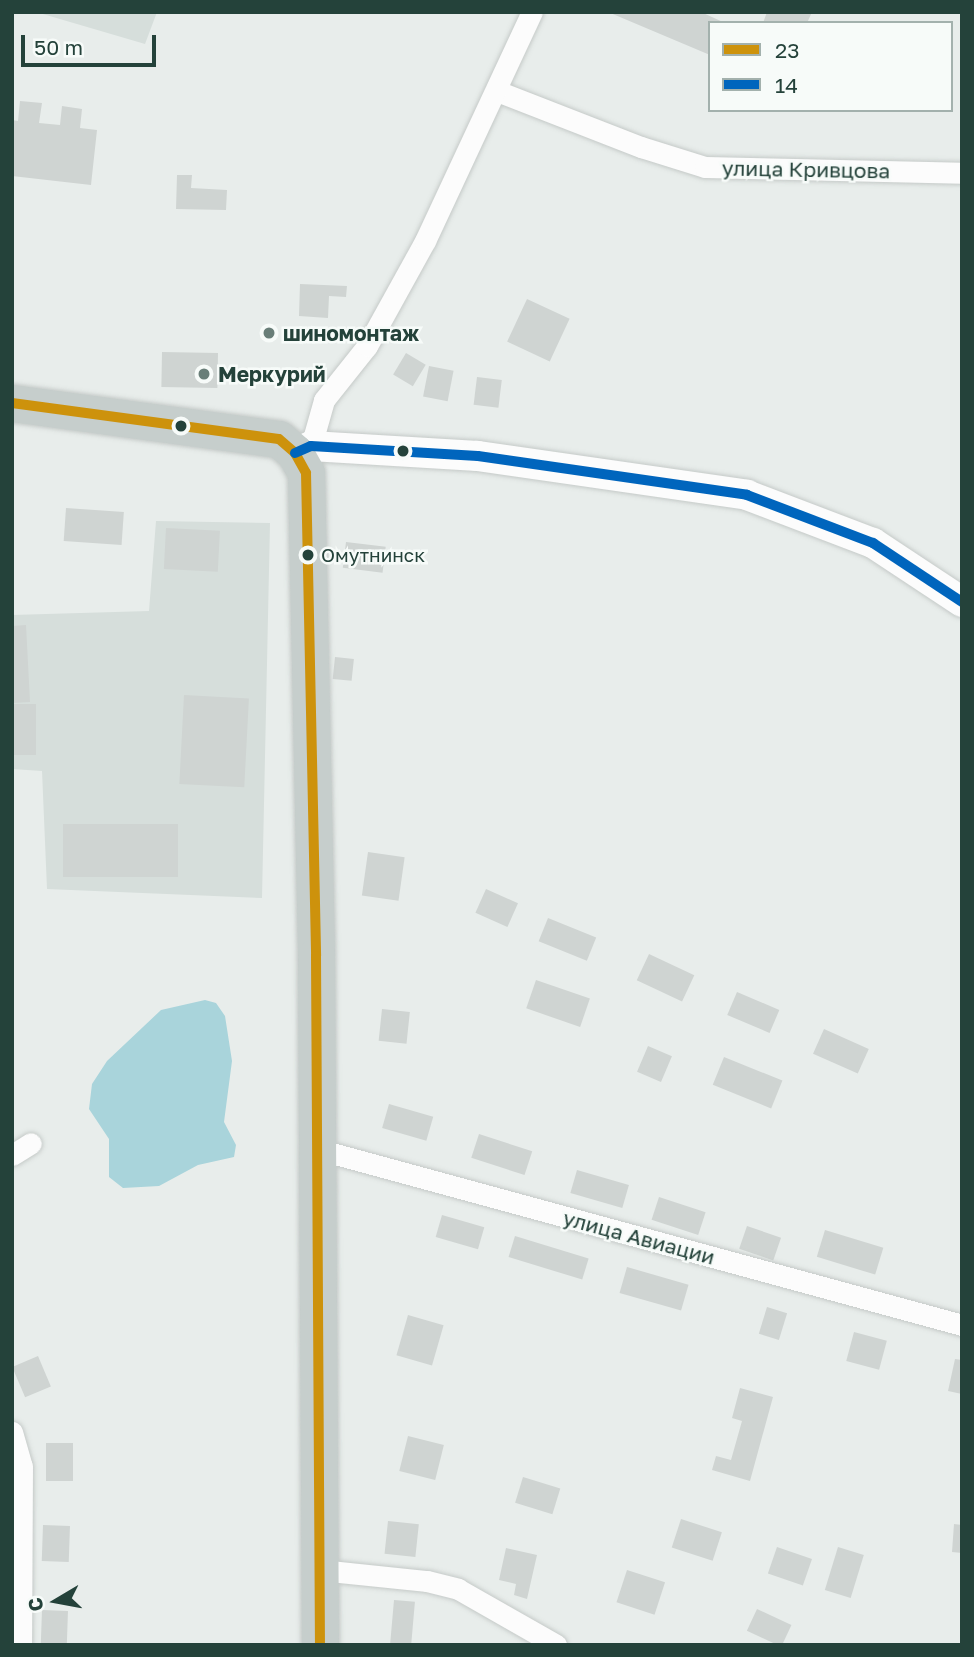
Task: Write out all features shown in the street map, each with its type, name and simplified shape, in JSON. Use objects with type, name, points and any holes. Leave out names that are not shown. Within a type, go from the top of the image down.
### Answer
[{"type":"highway","points":[[12,403],[245,432],[279,439],[303,449],[310,493],[320,1645]]},
{"type":"main road","points":[[303,449],[486,456],[747,495],[864,538],[962,602]]},
{"type":"street","points":[[303,449],[324,400],[367,346],[425,241],[532,12]]},
{"type":"street","name":"улица Кривцова","points":[[497,91],[641,147],[705,167],[962,173]]},
{"type":"street","points":[[12,1155],[31,1143]]},
{"type":"street","name":"улица Авиации","points":[[317,1149],[962,1325]]},
{"type":"street","points":[[12,1432],[22,1466],[21,1645]]},
{"type":"street","points":[[320,1570],[427,1581],[458,1589],[556,1645]]},
{"type":"shaded area","points":[[36,12],[157,12],[145,44]]},
{"type":"shaded area","points":[[156,521],[270,523],[262,898],[47,889],[42,771],[12,769],[12,615],[149,611]]},
{"type":"water","points":[[205,1000],[216,1003],[225,1016],[232,1061],[224,1122],[236,1145],[234,1157],[198,1165],[159,1186],[123,1188],[109,1177],[109,1139],[89,1109],[92,1084],[107,1061],[161,1010]]},
{"type":"building","points":[[608,12],[701,12],[721,21],[708,21],[708,54]]},
{"type":"building","points":[[767,12],[812,12],[808,21],[764,21]]},
{"type":"building","points":[[20,101],[42,103],[39,123],[60,125],[62,106],[82,109],[80,128],[97,130],[91,185],[12,176],[12,120],[18,121]]},
{"type":"building","points":[[177,175],[192,175],[191,188],[227,190],[226,210],[176,209]]},
{"type":"building","points":[[300,284],[347,286],[346,297],[329,296],[328,318],[299,316]]},
{"type":"building","points":[[527,299],[570,319],[550,361],[507,342]]},
{"type":"building","points":[[162,352],[218,353],[217,388],[161,387]]},
{"type":"building","points":[[406,353],[426,365],[413,386],[393,374]]},
{"type":"building","points":[[429,366],[454,371],[448,401],[423,396]]},
{"type":"building","points":[[477,377],[502,380],[498,408],[474,405]]},
{"type":"building","points":[[66,508],[124,512],[122,545],[64,541]]},
{"type":"building","points":[[166,528],[220,531],[218,572],[164,569]]},
{"type":"building","points":[[346,542],[386,547],[383,573],[343,568]]},
{"type":"building","points":[[26,625],[30,702],[12,703],[12,626]]},
{"type":"building","points":[[335,657],[354,659],[352,681],[333,679]]},
{"type":"building","points":[[184,695],[249,698],[244,787],[179,784]]},
{"type":"building","points":[[12,704],[36,704],[36,755],[12,755]]},
{"type":"building","points":[[63,824],[178,824],[178,877],[63,877]]},
{"type":"building","points":[[368,852],[405,857],[399,901],[362,896]]},
{"type":"building","points":[[486,889],[518,903],[507,927],[475,913]]},
{"type":"building","points":[[548,918],[596,937],[587,961],[539,941]]},
{"type":"building","points":[[649,954],[694,975],[682,1001],[637,980]]},
{"type":"building","points":[[536,980],[590,999],[580,1027],[526,1008]]},
{"type":"building","points":[[737,992],[779,1010],[770,1033],[727,1015]]},
{"type":"building","points":[[382,1009],[410,1012],[407,1044],[379,1041]]},
{"type":"building","points":[[824,1029],[869,1049],[858,1074],[813,1054]]},
{"type":"building","points":[[648,1046],[672,1056],[661,1082],[637,1072]]},
{"type":"building","points":[[724,1057],[782,1081],[771,1108],[713,1085]]},
{"type":"building","points":[[389,1104],[433,1117],[426,1141],[382,1128]]},
{"type":"building","points":[[479,1134],[532,1151],[525,1175],[471,1158]]},
{"type":"building","points":[[577,1170],[629,1185],[622,1208],[570,1193]]},
{"type":"building","points":[[659,1197],[706,1212],[698,1235],[652,1220]]},
{"type":"building","points":[[442,1215],[484,1227],[478,1249],[436,1237]]},
{"type":"building","points":[[747,1226],[781,1238],[773,1260],[739,1249]]},
{"type":"building","points":[[825,1230],[883,1248],[875,1275],[817,1257]]},
{"type":"building","points":[[515,1236],[589,1259],[582,1280],[509,1257]]},
{"type":"building","points":[[627,1267],[689,1285],[681,1311],[620,1293]]},
{"type":"building","points":[[767,1307],[787,1313],[779,1340],[759,1334]]},
{"type":"building","points":[[408,1315],[444,1325],[432,1366],[396,1355]]},
{"type":"building","points":[[854,1332],[887,1341],[879,1370],[846,1361]]},
{"type":"building","points":[[38,1356],[51,1386],[25,1397],[12,1367]]},
{"type":"building","points":[[955,1359],[962,1360],[962,1394],[948,1391]]},
{"type":"building","points":[[740,1388],[773,1397],[750,1481],[712,1470],[716,1456],[731,1460],[742,1421],[732,1418]]},
{"type":"building","points":[[408,1436],[444,1445],[435,1480],[399,1471]]},
{"type":"building","points":[[46,1443],[73,1443],[73,1481],[46,1481]]},
{"type":"building","points":[[523,1477],[560,1488],[552,1514],[515,1503]]},
{"type":"building","points":[[681,1519],[722,1532],[713,1561],[672,1548]]},
{"type":"building","points":[[388,1521],[419,1524],[415,1557],[385,1554]]},
{"type":"building","points":[[954,1524],[962,1525],[962,1553],[952,1552]]},
{"type":"building","points":[[43,1525],[70,1526],[69,1562],[42,1561]]},
{"type":"building","points":[[777,1547],[812,1559],[803,1586],[768,1573]]},
{"type":"building","points":[[838,1547],[864,1555],[851,1598],[825,1590]]},
{"type":"building","points":[[506,1548],[537,1555],[527,1599],[514,1595],[516,1584],[499,1580]]},
{"type":"building","points":[[627,1570],[665,1582],[655,1615],[616,1602]]},
{"type":"building","points":[[394,1600],[415,1602],[411,1645],[390,1645]]},
{"type":"building","points":[[757,1609],[791,1625],[782,1645],[747,1631]]},
{"type":"building","points":[[42,1610],[68,1611],[67,1645],[41,1645]]},
{"type":"transit line","name":"23","points":[[12,403],[279,439],[295,453],[306,473],[316,956],[320,1645]]},
{"type":"transit line","name":"14","points":[[295,453],[311,446],[478,456],[747,495],[873,543],[962,602]]},
{"type":"place","name":"шиномонтаж","points":[[269,333]]},
{"type":"place","name":"Меркурий","points":[[204,374]]},
{"type":"place","name":"Омутнинск","points":[[308,555]]}]
